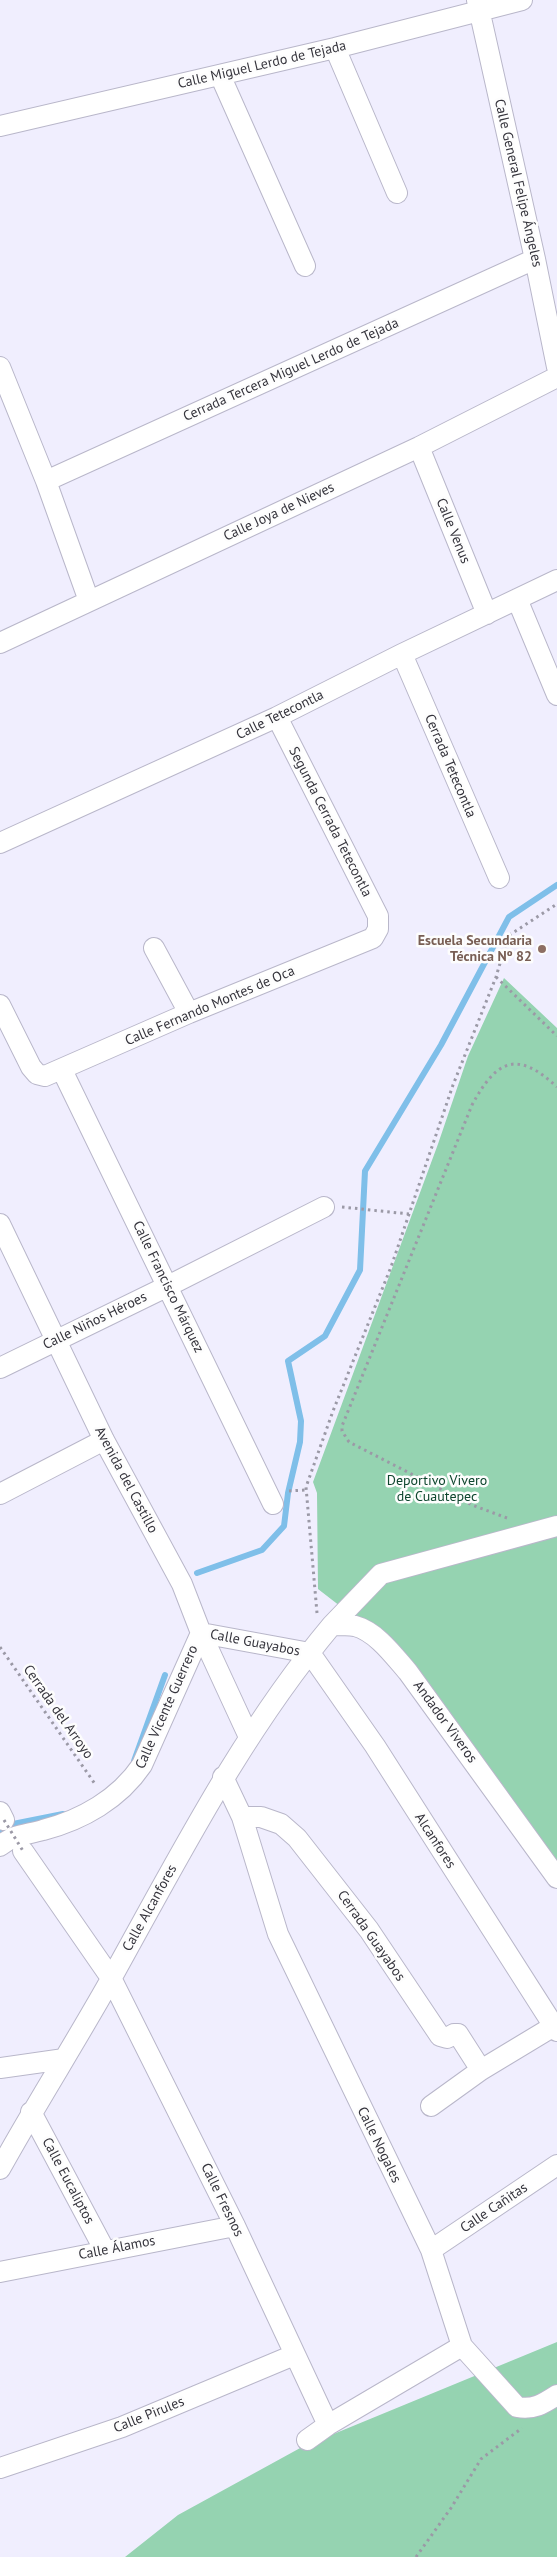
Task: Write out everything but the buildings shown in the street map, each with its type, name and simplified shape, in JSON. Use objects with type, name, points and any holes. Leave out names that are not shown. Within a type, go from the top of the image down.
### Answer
[{"type":"street","name":"Calle Miguel Lerdo de Tejada","points":[[0,126],[335,48],[478,5],[522,0]]},
{"type":"street","name":"Calle General Felipe Ángeles","points":[[478,5],[536,259],[557,367]]},
{"type":"street","points":[[335,48],[397,193]]},
{"type":"street","points":[[220,75],[305,266]]},
{"type":"street","name":"Cerrada Tercera Miguel Lerdo de Tejada","points":[[46,481],[536,259]]},
{"type":"street","points":[[0,367],[46,481],[88,601]]},
{"type":"street","name":"Calle Joya de Nieves","points":[[0,643],[419,447],[557,377]]},
{"type":"street","name":"Calle Venus","points":[[419,447],[487,614]]},
{"type":"street","name":"Calle Tetecontla","points":[[0,844],[277,717],[402,654],[557,580]]},
{"type":"street","points":[[517,599],[557,695]]},
{"type":"street","name":"Cerrada Tetecontla","points":[[402,654],[499,878]]},
{"type":"street","name":"Segunda Cerrada Tetecontla","points":[[277,717],[378,916],[378,929]]},
{"type":"street","name":"Calle Fernando Montes de Oca","points":[[0,1005],[31,1067],[37,1074],[45,1076],[190,1013],[373,938],[378,929]]},
{"type":"street","points":[[154,948],[190,1013]]},
{"type":"street","name":"Calle Francisco Márquez","points":[[62,1070],[168,1286],[277,1498]]},
{"type":"street","name":"Calle Niños Héroes","points":[[0,1368],[334,1207]]},
{"type":"street","name":"Avenida del Castillo","points":[[0,1224],[104,1440],[182,1584],[200,1633],[249,1737]]},
{"type":"street","points":[[0,1494],[104,1440]]},
{"type":"street","points":[[310,1653],[332,1625],[381,1574],[557,1526]]},
{"type":"street","name":"Andador Viveros","points":[[332,1625],[355,1626],[365,1630],[383,1645],[408,1672],[557,1878]]},
{"type":"street","name":"Calle Guayabos","points":[[200,1633],[310,1653]]},
{"type":"street","name":"Calle Vicente Guerrero","points":[[0,1846],[9,1838],[44,1830],[82,1817],[107,1802],[135,1776],[142,1765],[200,1633]]},
{"type":"street","name":"Calle Alcanfores","points":[[0,2170],[31,2112],[111,1978],[223,1778],[249,1737],[310,1653]]},
{"type":"street","name":"Alcanfores","points":[[310,1653],[374,1746],[555,2029]]},
{"type":"street","name":"Calle Nogales","points":[[223,1778],[242,1817],[278,1934],[431,2250],[462,2346]]},
{"type":"street","name":"Cerrada Guayabos","points":[[242,1817],[261,1817],[281,1824],[297,1838],[369,1930],[440,2036],[446,2038],[458,2034],[481,2070]]},
{"type":"street","name":"Calle Fresnos","points":[[23,1851],[111,1978],[235,2226],[328,2425]]},
{"type":"street","points":[[431,2106],[481,2070],[555,2029]]},
{"type":"street","points":[[0,2068],[64,2059]]},
{"type":"street","name":"Calle Eucaliptos","points":[[31,2112],[105,2250]]},
{"type":"street","name":"Calle Cañitas","points":[[431,2250],[557,2165]]},
{"type":"street","name":"Calle Álamos","points":[[0,2272],[235,2226]]},
{"type":"street","points":[[306,2440],[462,2346],[517,2407],[528,2409],[539,2406],[557,2395]]},
{"type":"street","name":"Calle Pirules","points":[[0,2468],[122,2427],[294,2355]]},
{"type":"path","points":[[332,1625],[317,1612],[306,1490],[330,1420],[391,1268],[453,1085],[496,977],[508,936],[557,904]]},
{"type":"path","points":[[496,977],[557,1036]]},
{"type":"path","points":[[515,1521],[472,1505],[349,1442],[342,1432],[342,1426],[472,1105],[486,1082],[504,1066],[516,1063],[527,1064],[541,1072],[557,1086]]},
{"type":"path","points":[[334,1207],[409,1214]]},
{"type":"path","points":[[277,1498],[306,1490]]},
{"type":"path","name":"Cerrada del Arroyo","points":[[0,1647],[98,1790]]},
{"type":"path","points":[[2,1816],[23,1851]]},
{"type":"path","points":[[416,2557],[451,2508],[481,2459],[526,2425]]},
{"type":"green space","name":"Deportivo Vivero de Cuautepec","points":[[504,978],[557,1028],[557,1873],[349,1613],[318,1589],[317,1493],[313,1482],[438,1144],[468,1056]]},
{"type":"green space","points":[[557,2342],[557,2557],[125,2557],[178,2515],[302,2447]]},
{"type":"waterway","points":[[197,1573],[262,1550],[284,1526],[288,1493],[300,1442],[301,1421],[288,1361],[325,1336],[360,1270],[365,1171],[441,1045],[509,917],[557,885]]},
{"type":"waterway","points":[[134,1761],[165,1675]]},
{"type":"waterway","points":[[0,1832],[13,1824],[63,1814]]},
{"type":"place","name":"Escuela Secundaria Técnica Nº 82","points":[[542,949]]}]
